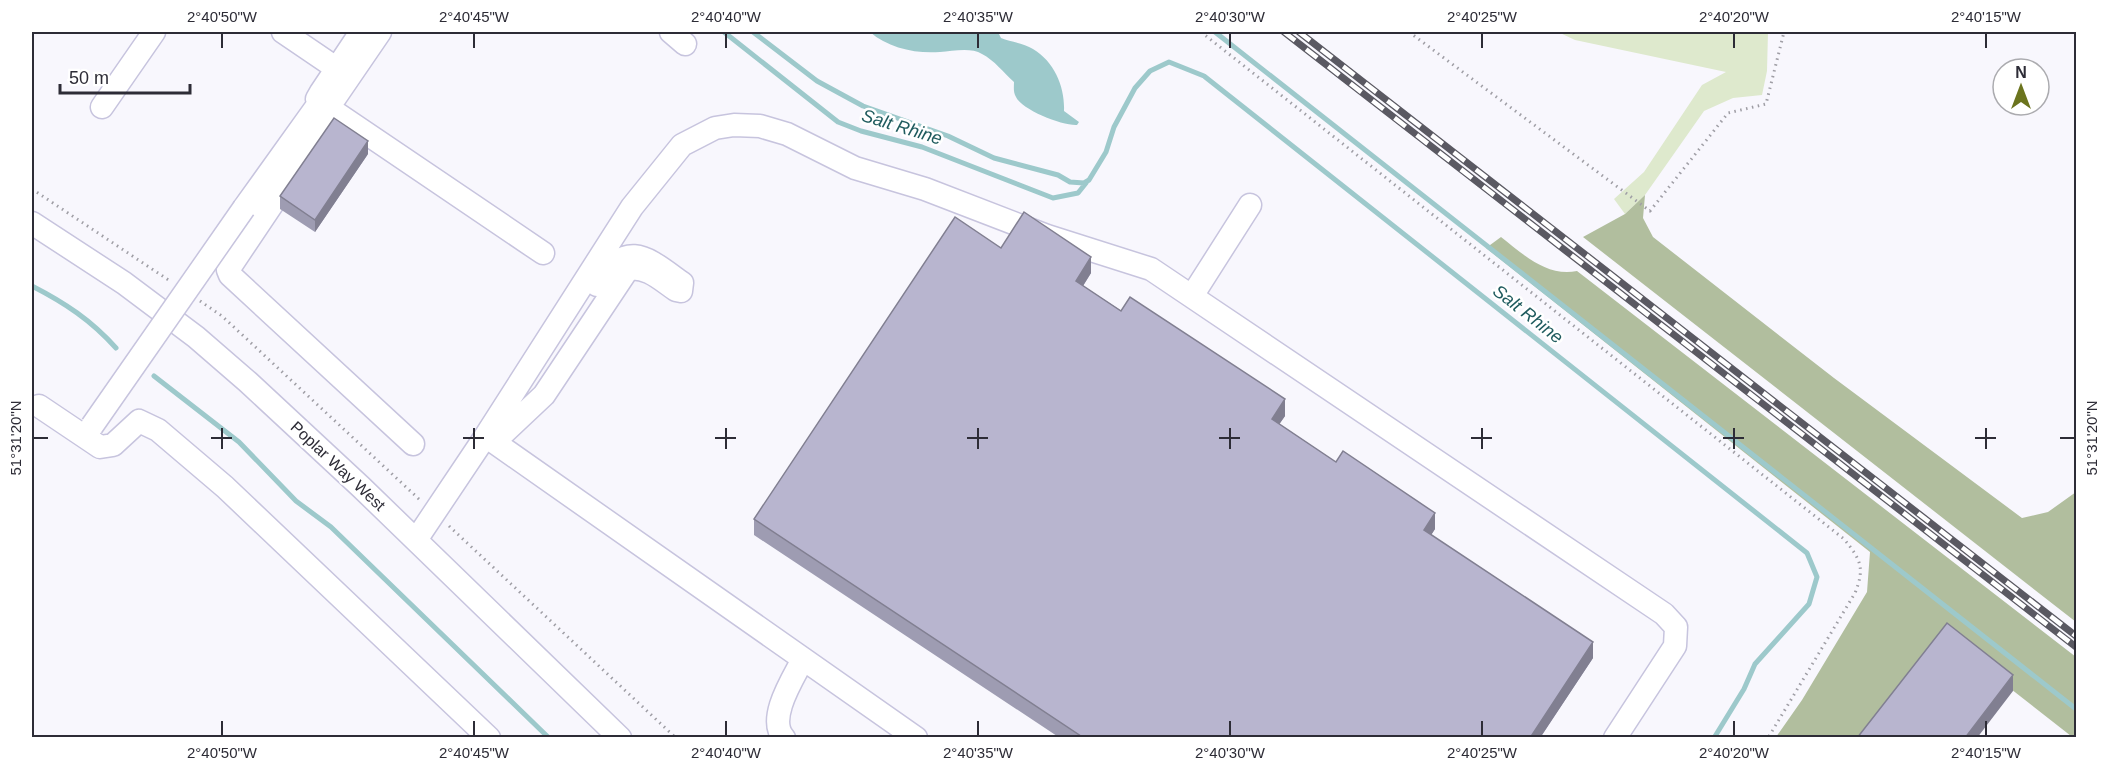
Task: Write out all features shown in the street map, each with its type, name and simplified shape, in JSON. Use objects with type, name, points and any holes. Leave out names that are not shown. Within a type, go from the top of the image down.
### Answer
[{"type":"street","points":[[102,107],[154,32]]},
{"type":"street","points":[[282,32],[336,68]]},
{"type":"street","points":[[361,32],[317,99],[543,253]]},
{"type":"street","points":[[86,435],[244,208],[327,107],[381,32]]},
{"type":"street","points":[[327,107],[228,270],[238,283],[412,444]]},
{"type":"street","points":[[416,540],[434,512],[489,440],[505,405],[632,207],[682,145],[715,128],[734,124],[760,126],[787,134],[855,168],[925,189],[1047,236],[1151,269],[1671,620],[1676,627],[1675,646],[1615,738]]},
{"type":"street","points":[[1192,296],[1250,205]]},
{"type":"street","name":"Poplar Way West","points":[[32,224],[124,283],[195,337],[416,540],[620,738]]},
{"type":"street","points":[[489,440],[543,395],[628,269],[639,267],[676,290],[681,291],[682,283],[648,259],[637,255],[615,261],[603,275],[534,382],[505,405]]},
{"type":"street","points":[[39,406],[86,435],[113,445],[139,422],[158,430],[225,488],[489,738]]},
{"type":"street","points":[[489,440],[916,738]]},
{"type":"street","points":[[784,738],[778,718],[783,698],[803,659]]},
{"type":"path","points":[[1201,32],[1844,539],[1857,556],[1862,575],[1856,593],[1768,738]]},
{"type":"path","points":[[1409,32],[1650,212],[1728,113],[1766,104],[1784,32]]},
{"type":"path","points":[[32,189],[174,284]]},
{"type":"path","points":[[193,297],[222,316],[676,738]]},
{"type":"green space","points":[[1558,32],[1768,32],[1767,71],[1762,95],[1733,98],[1704,111],[1645,195],[1625,214],[1614,199],[1644,172],[1702,85],[1726,72],[1575,40]]},
{"type":"green space","points":[[1645,195],[1643,218],[1653,237],[1834,378],[2022,518],[2048,512],[2076,492],[2076,622],[1583,237],[1625,214]]},
{"type":"green space","points":[[1501,237],[1546,268],[1566,272],[1577,271],[2076,657],[2076,737],[2071,736],[1947,639],[1870,737],[1776,737],[1802,700],[1867,592],[1870,552],[1486,248]]},
{"type":"water","points":[[870,32],[998,32],[1001,38],[1022,44],[1041,54],[1057,76],[1063,93],[1064,111],[1079,122],[1077,125],[1062,123],[1026,107],[1015,95],[1014,82],[991,60],[978,52],[967,50],[912,51],[885,42]]},
{"type":"building","points":[[334,118],[368,141],[315,220],[280,196]]},
{"type":"building","points":[[1024,212],[1091,257],[1076,281],[1121,311],[1130,297],[1285,399],[1272,419],[1336,462],[1343,451],[1435,513],[1424,530],[1593,642],[1530,738],[1084,738],[754,519],[955,217],[1001,248]]},
{"type":"building","points":[[1947,623],[2013,675],[1965,738],[1857,738]]},
{"type":"waterway","name":"Salt Rhine","points":[[724,32],[838,122],[861,131],[922,147],[1053,198],[1078,193],[1086,183]]},
{"type":"waterway","name":"Salt Rhine","points":[[753,32],[817,81],[863,106],[948,136],[994,158],[1058,175],[1070,182],[1084,183],[1089,180],[1106,152],[1114,127],[1135,88],[1150,71],[1169,62],[1204,76],[1807,553],[1817,577],[1809,604],[1755,664],[1744,689],[1714,738]]},
{"type":"waterway","points":[[1215,32],[2076,709]]},
{"type":"waterway","points":[[32,286],[77,313],[116,348]]},
{"type":"waterway","points":[[154,376],[239,442],[296,501],[331,527],[549,738]]},
{"type":"railway","points":[[1284,32],[2076,647]]},
{"type":"railway","points":[[1299,32],[2076,636]]}]
